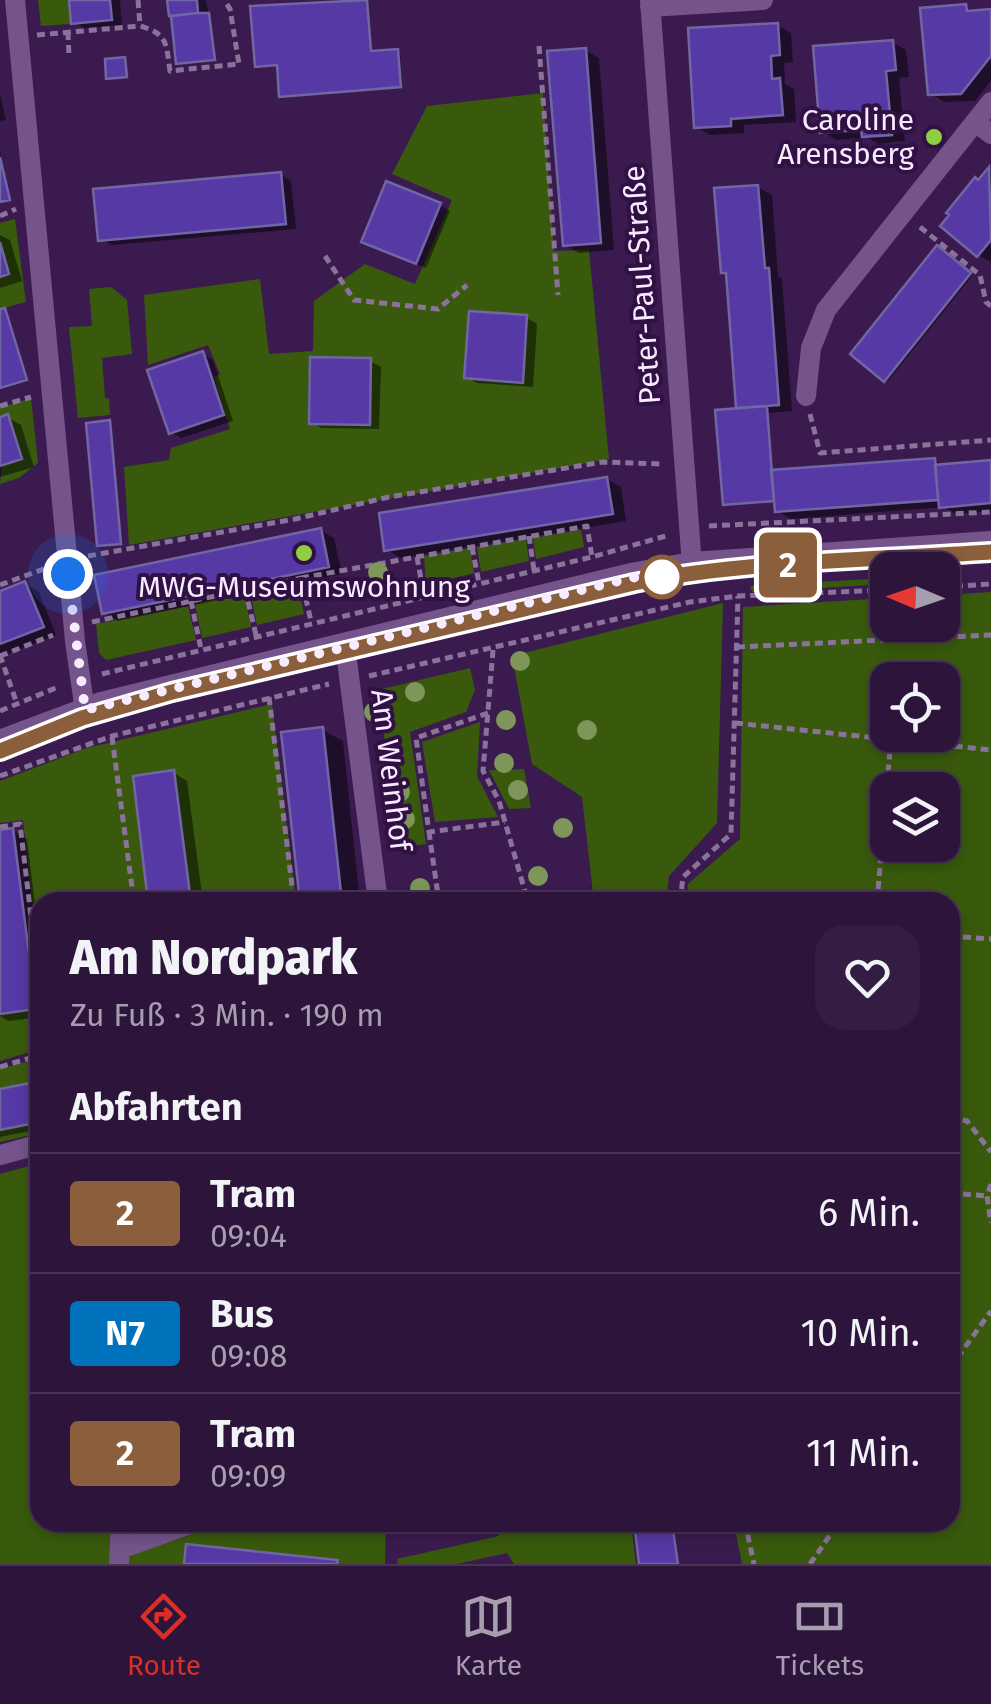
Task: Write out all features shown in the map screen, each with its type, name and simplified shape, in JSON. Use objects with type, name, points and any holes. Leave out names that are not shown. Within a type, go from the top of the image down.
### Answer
[{"type":"street","points":[[650,4],[763,0]]},
{"type":"street","name":"Peter-Paul-Straße","points":[[650,4],[692,566]]},
{"type":"street","points":[[13,19],[85,710]]},
{"type":"street","points":[[806,396],[808,364],[819,322],[829,304],[902,213],[983,128],[991,102]]},
{"type":"street","points":[[0,744],[85,710],[631,578],[692,566],[991,545]]},
{"type":"street","name":"Am Weinhof","points":[[344,645],[377,892]]},
{"type":"street","points":[[0,1155],[30,1147]]},
{"type":"street","points":[[119,1556],[173,1532]]},
{"type":"path","points":[[138,0],[140,26]]},
{"type":"path","points":[[13,19],[68,32],[140,26],[156,30],[165,40],[170,71],[239,64],[230,9],[224,0]]},
{"type":"path","points":[[68,32],[69,57]]},
{"type":"path","points":[[539,46],[558,295]]},
{"type":"path","points":[[902,213],[980,275],[986,302],[991,306]]},
{"type":"path","points":[[325,256],[354,300],[438,309],[468,285]]},
{"type":"path","points":[[0,406],[52,390]]},
{"type":"path","points":[[806,396],[820,453],[991,440]]},
{"type":"path","points":[[0,585],[67,560],[295,518],[389,496],[603,462],[685,465]]},
{"type":"path","points":[[709,526],[991,512]]},
{"type":"path","points":[[681,892],[683,877],[731,834],[737,523]]},
{"type":"path","points":[[17,704],[0,655],[74,626],[301,578],[587,526],[592,557]]},
{"type":"path","points":[[96,675],[592,557],[676,533]]},
{"type":"path","points":[[529,536],[534,570]]},
{"type":"path","points":[[472,546],[479,583]]},
{"type":"path","points":[[417,557],[424,596]]},
{"type":"path","points":[[301,578],[312,622]]},
{"type":"path","points":[[960,586],[991,584]]},
{"type":"path","points":[[245,589],[256,636]]},
{"type":"path","points":[[363,677],[690,602],[870,591]]},
{"type":"path","points":[[191,600],[201,649]]},
{"type":"path","points":[[737,648],[991,635]]},
{"type":"path","points":[[492,650],[483,771],[499,800],[525,892]]},
{"type":"path","points":[[0,776],[112,736],[336,682]]},
{"type":"path","points":[[0,711],[66,684]]},
{"type":"path","points":[[269,697],[293,892]]},
{"type":"path","points":[[438,892],[416,738],[488,714]]},
{"type":"path","points":[[735,722],[870,737]]},
{"type":"path","points":[[112,736],[133,892]]},
{"type":"path","points":[[960,747],[991,750]]},
{"type":"path","points":[[879,892],[890,752]]},
{"type":"path","points":[[429,832],[505,822]]},
{"type":"path","points":[[0,827],[20,824],[30,908]]},
{"type":"path","points":[[960,937],[991,940]]},
{"type":"path","points":[[0,1066],[30,1058]]},
{"type":"path","points":[[960,1120],[966,1121],[991,1152]]},
{"type":"path","points":[[991,1184],[987,1196],[991,1223]]},
{"type":"path","points":[[960,1194],[987,1196]]},
{"type":"path","points":[[960,1354],[991,1311]]},
{"type":"path","points":[[747,1532],[754,1564]]},
{"type":"path","points":[[810,1564],[832,1532]]},
{"type":"green space","points":[[38,0],[69,0],[71,24],[41,26]]},
{"type":"green space","points":[[543,93],[554,251],[589,250],[609,459],[129,545],[124,467],[169,460],[171,448],[230,429],[214,377],[220,374],[208,345],[148,365],[144,295],[260,279],[269,354],[313,351],[314,301],[365,264],[415,284],[452,200],[392,174],[427,106]]},
{"type":"green space","points":[[15,219],[26,302],[0,309],[0,277],[9,274],[0,242],[0,223]]},
{"type":"green space","points":[[111,287],[127,300],[132,354],[102,358],[110,415],[78,418],[69,327],[92,326],[89,289]]},
{"type":"green space","points":[[31,398],[38,463],[19,478],[0,484],[7,415],[0,417],[0,408]]},
{"type":"green space","points":[[581,530],[584,547],[536,559],[533,538]]},
{"type":"green space","points":[[526,539],[529,561],[481,572],[477,547]]},
{"type":"green space","points":[[470,548],[474,573],[426,585],[424,556]]},
{"type":"green space","points":[[870,579],[870,585],[752,592],[750,586]]},
{"type":"green space","points":[[297,582],[304,614],[257,625],[250,592]]},
{"type":"green space","points":[[991,592],[991,1564],[742,1564],[736,1532],[960,1532],[960,892],[688,892],[688,884],[740,839],[743,607],[870,599],[870,642],[960,642],[960,594]]},
{"type":"green space","points":[[244,593],[251,627],[202,638],[195,604]]},
{"type":"green space","points":[[723,603],[717,823],[669,876],[667,892],[593,892],[582,797],[532,764],[512,656]]},
{"type":"green space","points":[[188,606],[196,640],[106,660],[99,653],[96,624]]},
{"type":"green space","points":[[470,668],[475,690],[466,712],[410,732],[426,844],[399,848],[378,690]]},
{"type":"green space","points":[[272,704],[295,892],[31,892],[23,820],[0,823],[0,781],[87,748]]},
{"type":"green space","points":[[480,722],[477,776],[498,817],[435,822],[422,742]]},
{"type":"green space","points":[[524,769],[531,808],[509,809],[489,770]]},
{"type":"green space","points":[[30,1009],[30,1052],[0,1061],[0,1014]]},
{"type":"green space","points":[[30,1061],[30,1135],[0,1142],[0,1069]]},
{"type":"green space","points":[[30,1166],[30,1532],[386,1532],[385,1564],[0,1564],[0,1174]]},
{"type":"green space","points":[[497,1532],[632,1532],[636,1564],[514,1564],[507,1553],[457,1564],[398,1564],[397,1559],[499,1536]]},
{"type":"building","points":[[69,0],[110,0],[112,20],[71,24]]},
{"type":"building","points":[[167,0],[197,0],[198,13],[169,16]]},
{"type":"building","points":[[367,0],[371,51],[398,49],[401,87],[279,97],[277,65],[255,67],[250,6]]},
{"type":"building","points":[[966,4],[967,11],[991,9],[991,56],[961,94],[928,95],[920,8]]},
{"type":"building","points":[[209,13],[215,60],[176,64],[171,16]]},
{"type":"building","points":[[778,23],[780,55],[771,56],[772,79],[780,78],[783,115],[731,119],[731,126],[694,128],[688,28]]},
{"type":"building","points":[[893,40],[896,70],[886,71],[892,135],[862,137],[861,130],[820,133],[813,46]]},
{"type":"building","points":[[586,48],[601,243],[563,246],[547,51]]},
{"type":"building","points":[[125,57],[127,77],[106,79],[105,59]]},
{"type":"building","points":[[0,157],[10,200],[0,202]]},
{"type":"building","points":[[989,167],[991,240],[977,257],[940,226],[975,177],[978,180]]},
{"type":"building","points":[[281,172],[286,224],[98,241],[93,189]]},
{"type":"building","points":[[386,181],[441,203],[416,264],[361,242]]},
{"type":"building","points":[[758,185],[765,268],[769,268],[779,405],[736,408],[726,273],[721,273],[714,188]]},
{"type":"building","points":[[0,242],[9,274],[0,277]]},
{"type":"building","points":[[937,245],[971,273],[884,382],[850,354]]},
{"type":"building","points":[[5,308],[27,380],[0,388],[0,309]]},
{"type":"building","points":[[469,311],[527,315],[523,383],[464,378]]},
{"type":"building","points":[[203,351],[224,415],[169,434],[147,370]]},
{"type":"building","points":[[310,357],[371,358],[370,425],[309,424]]},
{"type":"building","points":[[767,406],[774,501],[723,505],[715,410]]},
{"type":"building","points":[[8,414],[22,459],[0,466],[0,417]]},
{"type":"building","points":[[110,420],[121,544],[97,546],[86,423]]},
{"type":"building","points":[[935,458],[938,500],[775,512],[771,470]]},
{"type":"building","points":[[991,460],[991,503],[939,508],[935,465]]},
{"type":"building","points":[[607,477],[613,514],[384,551],[379,513]]},
{"type":"building","points":[[321,528],[329,567],[102,614],[94,575]]},
{"type":"building","points":[[25,581],[44,627],[0,644],[0,591]]},
{"type":"building","points":[[323,727],[341,892],[299,892],[281,732]]},
{"type":"building","points":[[174,770],[190,892],[147,892],[133,776]]},
{"type":"building","points":[[13,828],[30,962],[30,1010],[0,1014],[0,830]]},
{"type":"building","points":[[30,1083],[30,1124],[0,1130],[0,1089]]},
{"type":"building","points":[[635,1532],[673,1532],[678,1564],[639,1564]]},
{"type":"building","points":[[186,1544],[338,1560],[337,1564],[184,1564]]},
{"type":"tram line","points":[[0,751],[82,718],[173,692],[635,583],[768,565],[991,552]]},
{"type":"tram line","name":"2","points":[[0,751],[82,718],[172,692],[634,583],[738,569],[991,552]]},
{"type":"place","name":"Caroline Arensberg","points":[[934,137]]},
{"type":"place","name":"MWG-Museumswohnung","points":[[304,553]]},
{"type":"route","points":[[68,574],[85,710],[631,578],[662,572],[662,577]]}]
